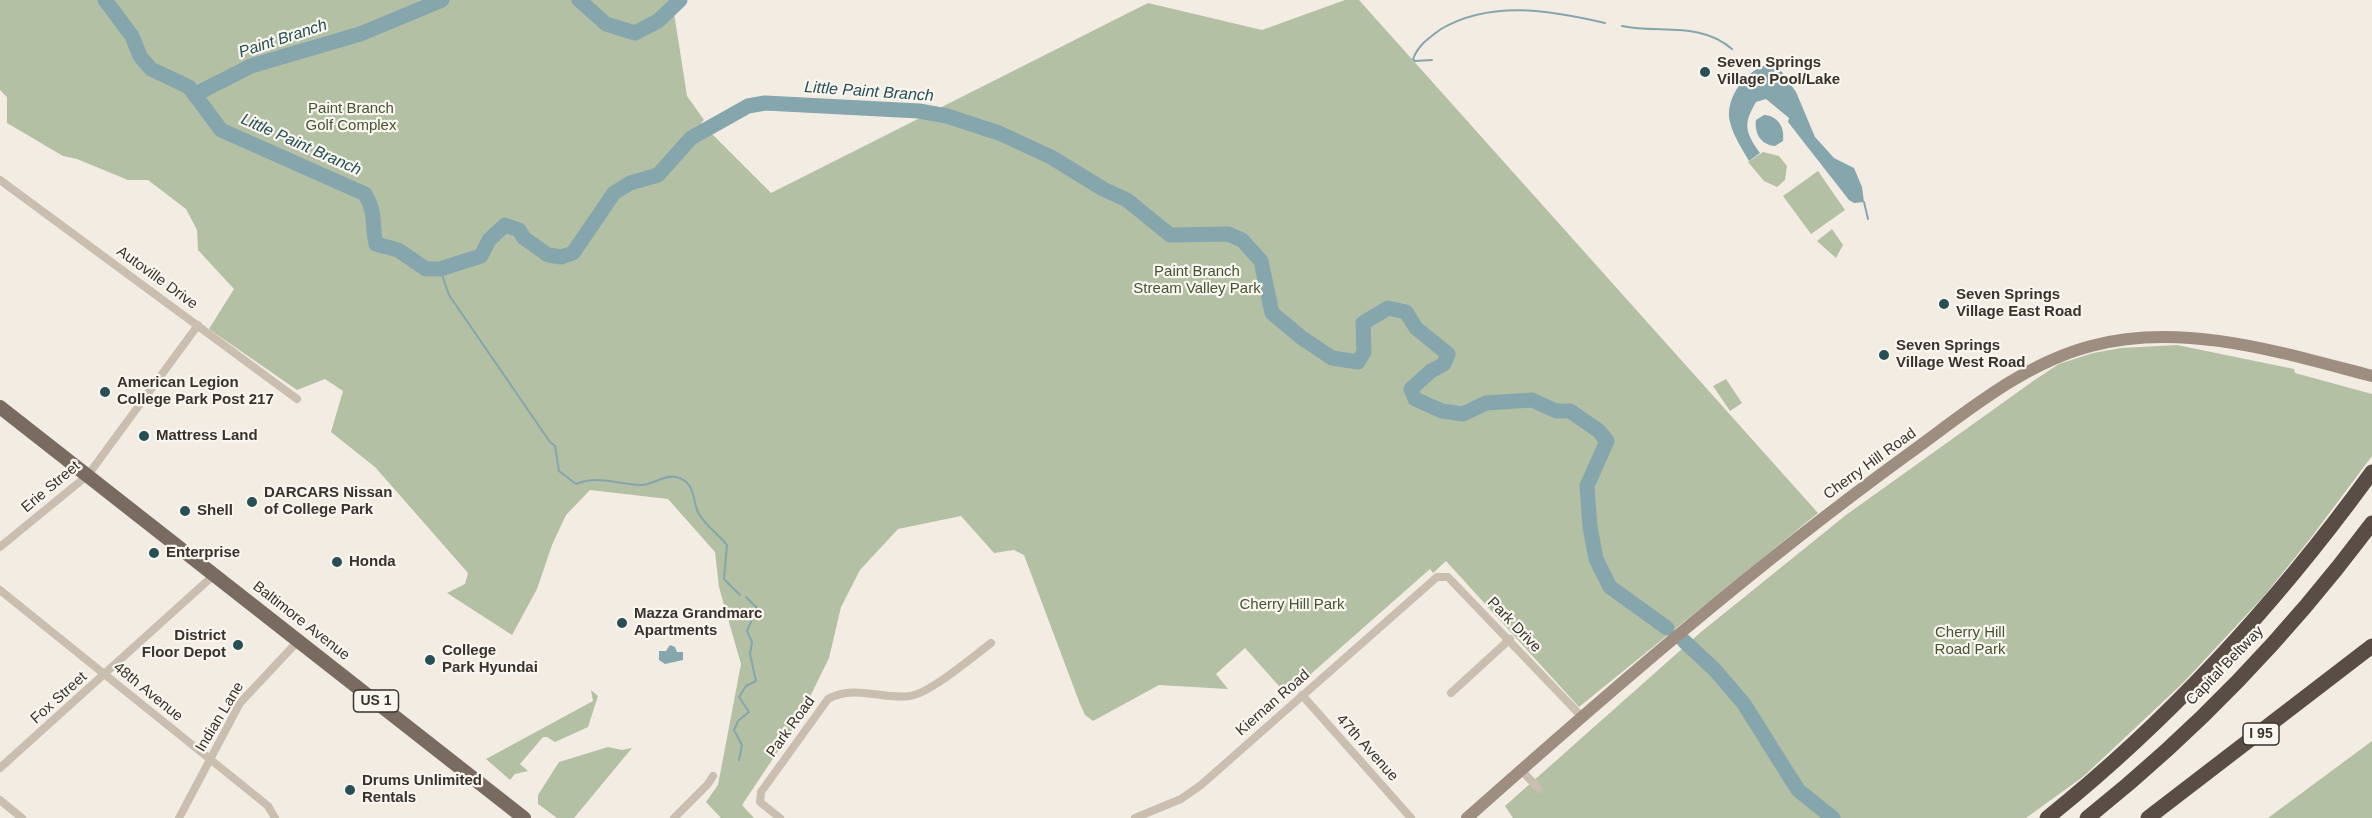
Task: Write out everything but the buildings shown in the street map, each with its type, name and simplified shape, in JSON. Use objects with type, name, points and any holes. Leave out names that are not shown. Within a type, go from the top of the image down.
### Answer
[{"type":"highway","points":[[2047,818],[2135,742],[2193,685],[2301,565],[2372,472]]},
{"type":"highway","name":"Capital Beltway","points":[[2087,818],[2158,758],[2211,708],[2275,642],[2372,523]]},
{"type":"highway","name":"I 95","points":[[2148,818],[2324,686],[2372,646]]},
{"type":"main road","name":"Cherry Hill Road","points":[[1467,818],[1764,562],[2000,389],[2053,360],[2091,345],[2170,336],[2249,347],[2372,376]]},
{"type":"main road","name":"Baltimore Avenue","points":[[0,407],[524,818]]},
{"type":"street","name":"Autoville Drive","points":[[0,180],[297,399]]},
{"type":"street","name":"Erie Street","points":[[0,547],[88,475],[198,325]]},
{"type":"street","name":"Fox Street","points":[[0,768],[214,574]]},
{"type":"street","name":"Park Drive","points":[[1419,591],[1437,577],[1448,577],[1584,718]]},
{"type":"street","name":"48th Avenue","points":[[0,591],[106,674],[267,806],[275,818]]},
{"type":"street","name":"Kiernan Road","points":[[1135,818],[1181,799],[1201,785],[1419,591]]},
{"type":"street","points":[[1450,693],[1509,639]]},
{"type":"street","name":"Indian Lane","points":[[179,818],[248,692],[299,640]]},
{"type":"street","name":"Park Road","points":[[780,818],[760,802],[761,792],[828,699],[839,693],[862,692],[913,696],[991,643]]},
{"type":"street","name":"47th Avenue","points":[[1302,695],[1411,818]]},
{"type":"street","points":[[1521,770],[1539,789]]},
{"type":"street","points":[[674,818],[699,795],[713,776]]},
{"type":"street","points":[[0,800],[22,818]]},
{"type":"green space","points":[[0,0],[672,0],[687,96],[704,120],[701,123],[771,193],[1148,3],[1262,30],[1345,0],[1359,0],[1818,513],[1579,707],[1446,561],[1433,573],[1430,569],[1287,695],[1245,648],[1216,674],[1228,689],[1159,685],[1093,721],[1085,715],[1080,704],[1024,555],[1014,550],[994,553],[961,516],[898,529],[860,570],[841,607],[829,658],[798,721],[742,805],[754,818],[721,818],[706,802],[718,785],[741,664],[719,587],[715,552],[668,499],[590,490],[566,515],[552,545],[537,589],[512,635],[447,593],[465,584],[468,573],[375,467],[331,432],[343,391],[325,379],[297,390],[209,329],[234,289],[198,250],[197,230],[186,209],[148,180],[128,180],[77,159],[63,156],[7,123],[7,97],[0,90]]},
{"type":"green space","points":[[1763,152],[1779,156],[1787,166],[1785,180],[1777,187],[1764,181],[1748,162]]},
{"type":"green space","points":[[1818,171],[1845,210],[1811,234],[1783,196]]},
{"type":"green space","points":[[1832,229],[1843,245],[1836,258],[1817,241]]},
{"type":"green space","name":"Cherry Hill Road Park","points":[[2177,345],[2294,369],[2295,373],[2372,394],[2372,456],[2264,596],[2184,682],[2084,776],[2026,818],[1513,818],[1505,806],[1701,632],[1846,515],[2036,379],[2059,364],[2093,353],[2121,348]]},
{"type":"green space","points":[[1726,379],[1742,403],[1730,411],[1713,386]]},
{"type":"green space","points":[[591,690],[598,696],[588,727],[555,742],[543,737],[520,764],[528,771],[515,774],[510,780],[486,759],[593,701]]},
{"type":"green space","points":[[2372,741],[2372,818],[2268,818]]},
{"type":"green space","points":[[608,747],[622,750],[632,748],[574,818],[557,818],[538,804],[538,795],[559,762]]},
{"type":"water","points":[[1770,64],[1782,72],[1796,92],[1815,137],[1834,158],[1854,168],[1862,187],[1864,202],[1854,203],[1849,200],[1788,122],[1789,118],[1766,99],[1756,102],[1749,116],[1749,133],[1760,153],[1749,161],[1731,127],[1730,103],[1739,86],[1753,71]]},
{"type":"water","points":[[1764,115],[1777,120],[1782,127],[1783,141],[1775,146],[1762,141],[1757,134],[1756,120]]},
{"type":"water","points":[[670,645],[675,647],[677,652],[683,652],[683,660],[665,664],[659,660],[659,651],[666,651]]},
{"type":"waterway","name":"Little Paint Branch","points":[[105,0],[132,36],[140,56],[151,69],[189,87],[221,130],[365,194],[372,214],[376,244],[398,250],[426,269],[440,269],[481,256],[489,240],[505,225],[519,230],[524,238],[548,255],[561,257],[573,253],[614,193],[630,183],[658,175],[691,138],[748,106],[765,103],[919,111],[947,116],[999,133],[1051,157],[1103,189],[1127,200],[1170,235],[1228,234],[1242,240],[1261,261],[1272,313],[1302,338],[1332,358],[1358,362],[1364,352],[1363,323],[1388,308],[1406,312],[1416,328],[1448,354],[1444,364],[1431,371],[1411,389],[1415,399],[1442,411],[1463,414],[1486,403],[1532,400],[1556,411],[1570,411],[1599,431],[1607,441],[1587,486],[1590,527],[1596,559],[1610,587],[1667,628]]},
{"type":"waterway","name":"Paint Branch","points":[[196,94],[251,66],[360,34],[442,0]]},
{"type":"waterway","name":"Paint Branch","points":[[579,0],[606,24],[635,33],[658,21],[680,0]]},
{"type":"waterway","points":[[1432,60],[1415,61],[1413,59],[1421,45],[1441,29],[1480,14],[1521,10],[1563,14],[1605,23]]},
{"type":"waterway","points":[[1622,26],[1693,32],[1720,40],[1732,49]]},
{"type":"waterway","points":[[1864,202],[1868,219]]},
{"type":"waterway","points":[[440,269],[449,295],[555,446],[559,471],[576,484],[600,480],[644,485],[667,477],[683,479],[690,487],[702,518],[727,545],[724,579],[740,595]]},
{"type":"waterway","points":[[739,760],[742,745],[734,730],[738,721],[749,712],[739,697],[746,686],[756,681],[750,654],[752,642],[747,631],[757,608],[746,597]]},
{"type":"waterway","name":"Little Paint Branch","points":[[1684,641],[1715,670],[1744,704],[1798,790],[1833,818]]},
{"type":"place","name":"Seven Springs Village Pool/Lake","points":[[1705,72]]},
{"type":"place","name":"Seven Springs Village East Road","points":[[1944,304]]},
{"type":"place","name":"Seven Springs Village West Road","points":[[1884,355]]},
{"type":"place","name":"American Legion College Park Post 217","points":[[105,392]]},
{"type":"place","name":"Mattress Land","points":[[144,436]]},
{"type":"place","name":"DARCARS Nissan of College Park","points":[[252,502]]},
{"type":"place","name":"Shell","points":[[185,511]]},
{"type":"place","name":"Enterprise","points":[[154,553]]},
{"type":"place","name":"Honda","points":[[337,562]]},
{"type":"place","name":"Mazza Grandmarc Apartments","points":[[622,623]]},
{"type":"place","name":"District Floor Depot","points":[[238,645]]},
{"type":"place","name":"College Park Hyundai","points":[[430,660]]},
{"type":"place","name":"Drums Unlimited Rentals","points":[[350,790]]},
{"type":"park label","name":"Paint Branch Golf Complex","points":[[351,118]]},
{"type":"park label","name":"Paint Branch Stream Valley Park","points":[[1197,280]]},
{"type":"park label","name":"Cherry Hill Park","points":[[1292,605]]}]
